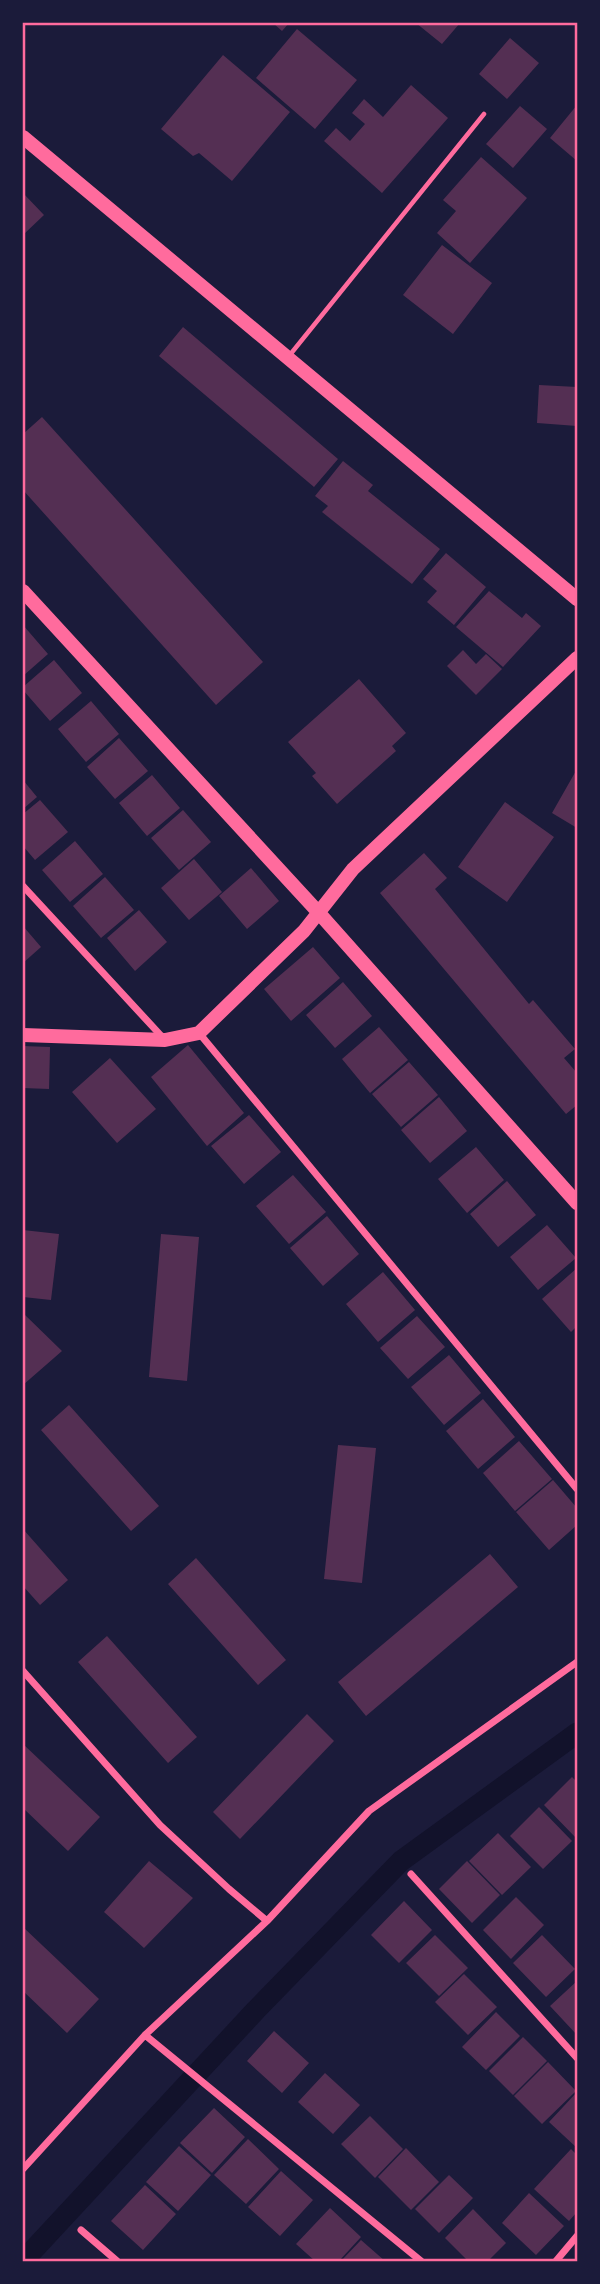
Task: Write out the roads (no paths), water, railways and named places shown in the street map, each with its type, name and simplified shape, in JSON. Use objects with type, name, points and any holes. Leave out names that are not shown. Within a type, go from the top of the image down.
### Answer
[{"type":"main road","points":[[23,137],[577,599]]},
{"type":"main road","points":[[23,591],[319,913],[577,1203]]},
{"type":"main road","points":[[23,1035],[165,1040],[198,1033],[304,931],[352,869],[577,659]]},
{"type":"street","points":[[23,886],[165,1040]]},
{"type":"street","points":[[198,1033],[577,1489]]},
{"type":"street","points":[[23,2169],[145,2035],[267,1921],[369,1811],[577,1662]]},
{"type":"street","points":[[23,1671],[160,1825],[267,1921]]},
{"type":"street","points":[[411,1874],[577,2058]]},
{"type":"street","points":[[145,2035],[421,2261]]},
{"type":"street","points":[[81,2230],[117,2261]]},
{"type":"street","points":[[556,2261],[577,2236]]},
{"type":"lane","points":[[288,358],[484,114]]},
{"type":"waterway","points":[[23,2261],[256,2010],[401,1861],[577,1733]]}]
